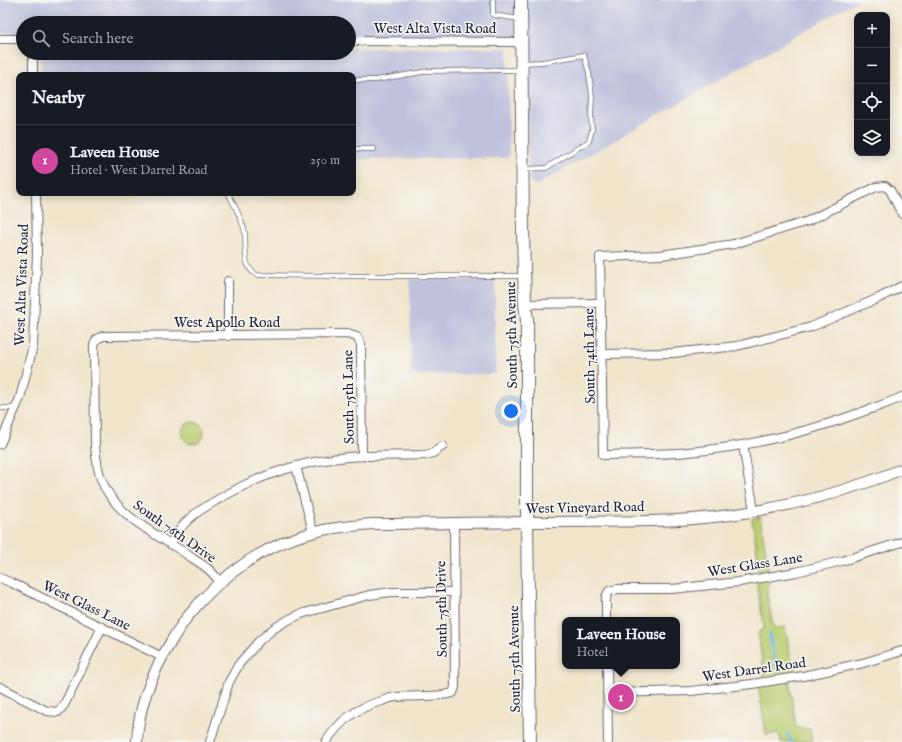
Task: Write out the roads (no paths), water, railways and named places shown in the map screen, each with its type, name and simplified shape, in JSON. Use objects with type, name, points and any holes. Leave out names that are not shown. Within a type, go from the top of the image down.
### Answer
[{"type":"main road","name":"South 75th Avenue","points":[[521,0],[524,276],[527,326],[527,522],[530,742]]},
{"type":"street","points":[[0,39],[16,39]]},
{"type":"street","name":"West Alta Vista Road","points":[[356,41],[522,42]]},
{"type":"street","points":[[33,60],[33,72]]},
{"type":"street","name":"South 74th Lane","points":[[743,445],[666,454],[603,455],[600,257],[661,255],[734,244],[808,221],[876,187],[885,186],[890,190],[902,214]]},
{"type":"street","name":"West Alta Vista Road","points":[[0,444],[20,398],[33,346],[37,255],[36,196]]},
{"type":"street","points":[[228,281],[228,336]]},
{"type":"street","points":[[602,354],[674,353],[737,346],[811,327],[879,298],[902,286]]},
{"type":"street","points":[[525,304],[601,303]]},
{"type":"street","name":"West Apollo Road","points":[[97,339],[103,336],[347,334],[357,337]]},
{"type":"street","name":"South 75th Lane","points":[[357,337],[361,344],[362,456]]},
{"type":"street","name":"South 76th Drive","points":[[97,339],[94,345],[95,446],[101,479],[106,489],[120,509],[132,519],[208,569],[220,582]]},
{"type":"street","points":[[754,511],[743,445],[806,431],[902,397]]},
{"type":"street","points":[[170,544],[184,525],[196,513],[228,494],[271,474],[322,460],[362,456],[425,455],[433,453],[443,446]]},
{"type":"street","points":[[296,466],[313,532]]},
{"type":"street","name":"West Vineyard Road","points":[[266,550],[313,532],[372,524],[609,522],[669,520],[719,516],[789,504],[837,492],[902,469]]},
{"type":"street","name":"South 75th Drive","points":[[326,742],[332,732],[344,720],[362,708],[377,702],[396,697],[442,696],[453,693],[455,687],[454,523]]},
{"type":"street","name":"West Glass Lane","points":[[606,617],[606,597],[609,591],[618,589],[672,589],[739,582],[796,572],[835,563],[902,542]]},
{"type":"street","name":"South 76th Drive","points":[[137,742],[138,728],[145,695],[162,657],[187,616],[220,582],[236,569],[266,550]]},
{"type":"street","name":"West Glass Lane","points":[[0,578],[162,657]]},
{"type":"street","points":[[210,742],[229,682],[239,664],[258,642],[273,629],[301,614],[369,595],[392,592],[454,592]]},
{"type":"street","points":[[0,687],[47,711],[58,712],[64,705],[102,627]]},
{"type":"street","name":"West Darrel Road","points":[[607,693],[691,691],[752,684],[802,676],[863,663],[902,651]]},
{"type":"street","points":[[607,669],[608,742]]},
{"type":"lane","points":[[493,0],[493,15],[522,20]]},
{"type":"lane","points":[[356,80],[376,80],[428,72],[522,67],[584,55],[589,73],[592,96],[592,130],[589,141],[546,168],[523,169]]},
{"type":"lane","points":[[356,149],[374,149]]},
{"type":"lane","points":[[230,196],[240,216],[244,230],[246,261],[248,268],[256,275],[524,276]]},
{"type":"lane","points":[[0,408],[16,408]]},
{"type":"waterway","points":[[769,633],[776,667]]},
{"type":"waterway","points":[[787,734],[792,742]]},
{"type":"place","name":"Laveen House","points":[[621,697]]}]
